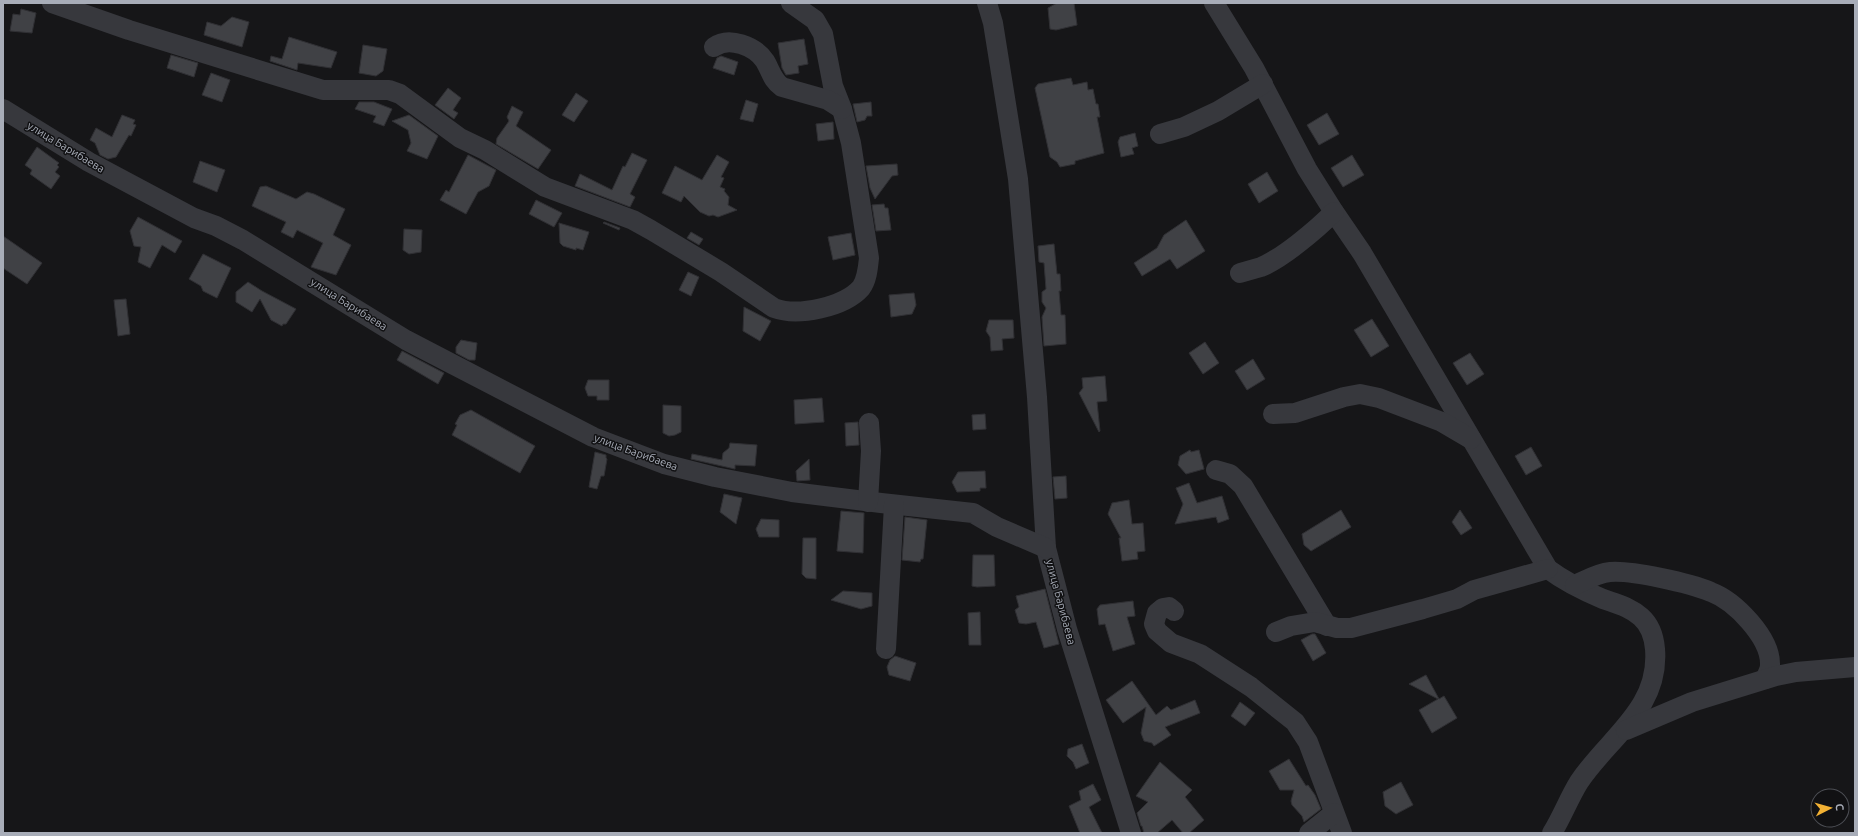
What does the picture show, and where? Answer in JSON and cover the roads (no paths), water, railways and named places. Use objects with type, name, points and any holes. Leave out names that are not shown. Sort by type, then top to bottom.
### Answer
[{"type":"street","points":[[52,3],[85,8],[243,67],[322,90],[389,90],[400,94],[460,138],[485,150],[544,187],[632,220],[721,272],[758,298],[784,312],[794,313],[830,306],[851,295],[861,287],[867,274],[869,258],[851,143],[842,109],[833,86],[824,39],[818,24],[791,3]]},
{"type":"street","points":[[987,3],[993,23],[1018,179],[1037,397],[1046,548]]},
{"type":"street","points":[[1214,3],[1263,84],[1307,169],[1362,253],[1548,569],[1561,579],[1604,599],[1634,610],[1646,621],[1652,634],[1656,657],[1652,683],[1640,709],[1579,782],[1552,833]]},
{"type":"street","points":[[714,47],[725,42],[733,42],[749,48],[765,61],[776,82],[782,87],[828,100],[842,109]]},
{"type":"street","points":[[1160,134],[1184,127],[1218,111],[1263,84]]},
{"type":"street","name":"улица Барибаева","points":[[3,109],[89,162],[194,218],[216,226],[243,240],[406,340],[593,437],[664,464],[715,477],[792,492],[894,505],[973,512],[997,526],[1046,548],[1067,629],[1131,833]]},
{"type":"street","points":[[1240,273],[1262,266],[1285,253],[1324,222],[1334,212]]},
{"type":"street","points":[[1273,414],[1295,414],[1344,397],[1360,394],[1379,398],[1442,422],[1473,440]]},
{"type":"street","points":[[868,502],[871,451],[869,423]]},
{"type":"street","points":[[1216,470],[1230,474],[1243,486],[1327,626]]},
{"type":"street","points":[[886,649],[894,505]]},
{"type":"street","points":[[1276,632],[1306,623],[1315,622],[1337,628],[1350,628],[1393,617],[1456,598],[1474,590],[1548,569]]},
{"type":"street","points":[[1575,585],[1608,572],[1630,572],[1712,592],[1728,602],[1746,618],[1762,638],[1769,654],[1770,666],[1765,679]]},
{"type":"street","points":[[1174,611],[1169,608],[1163,608],[1157,613],[1154,624],[1157,631],[1164,638],[1171,643],[1206,658],[1251,687],[1295,722],[1308,742],[1342,833]]},
{"type":"street","points":[[1622,732],[1692,702],[1765,679],[1796,672],[1855,667]]},
{"type":"street","points":[[1308,833],[1334,813]]}]
